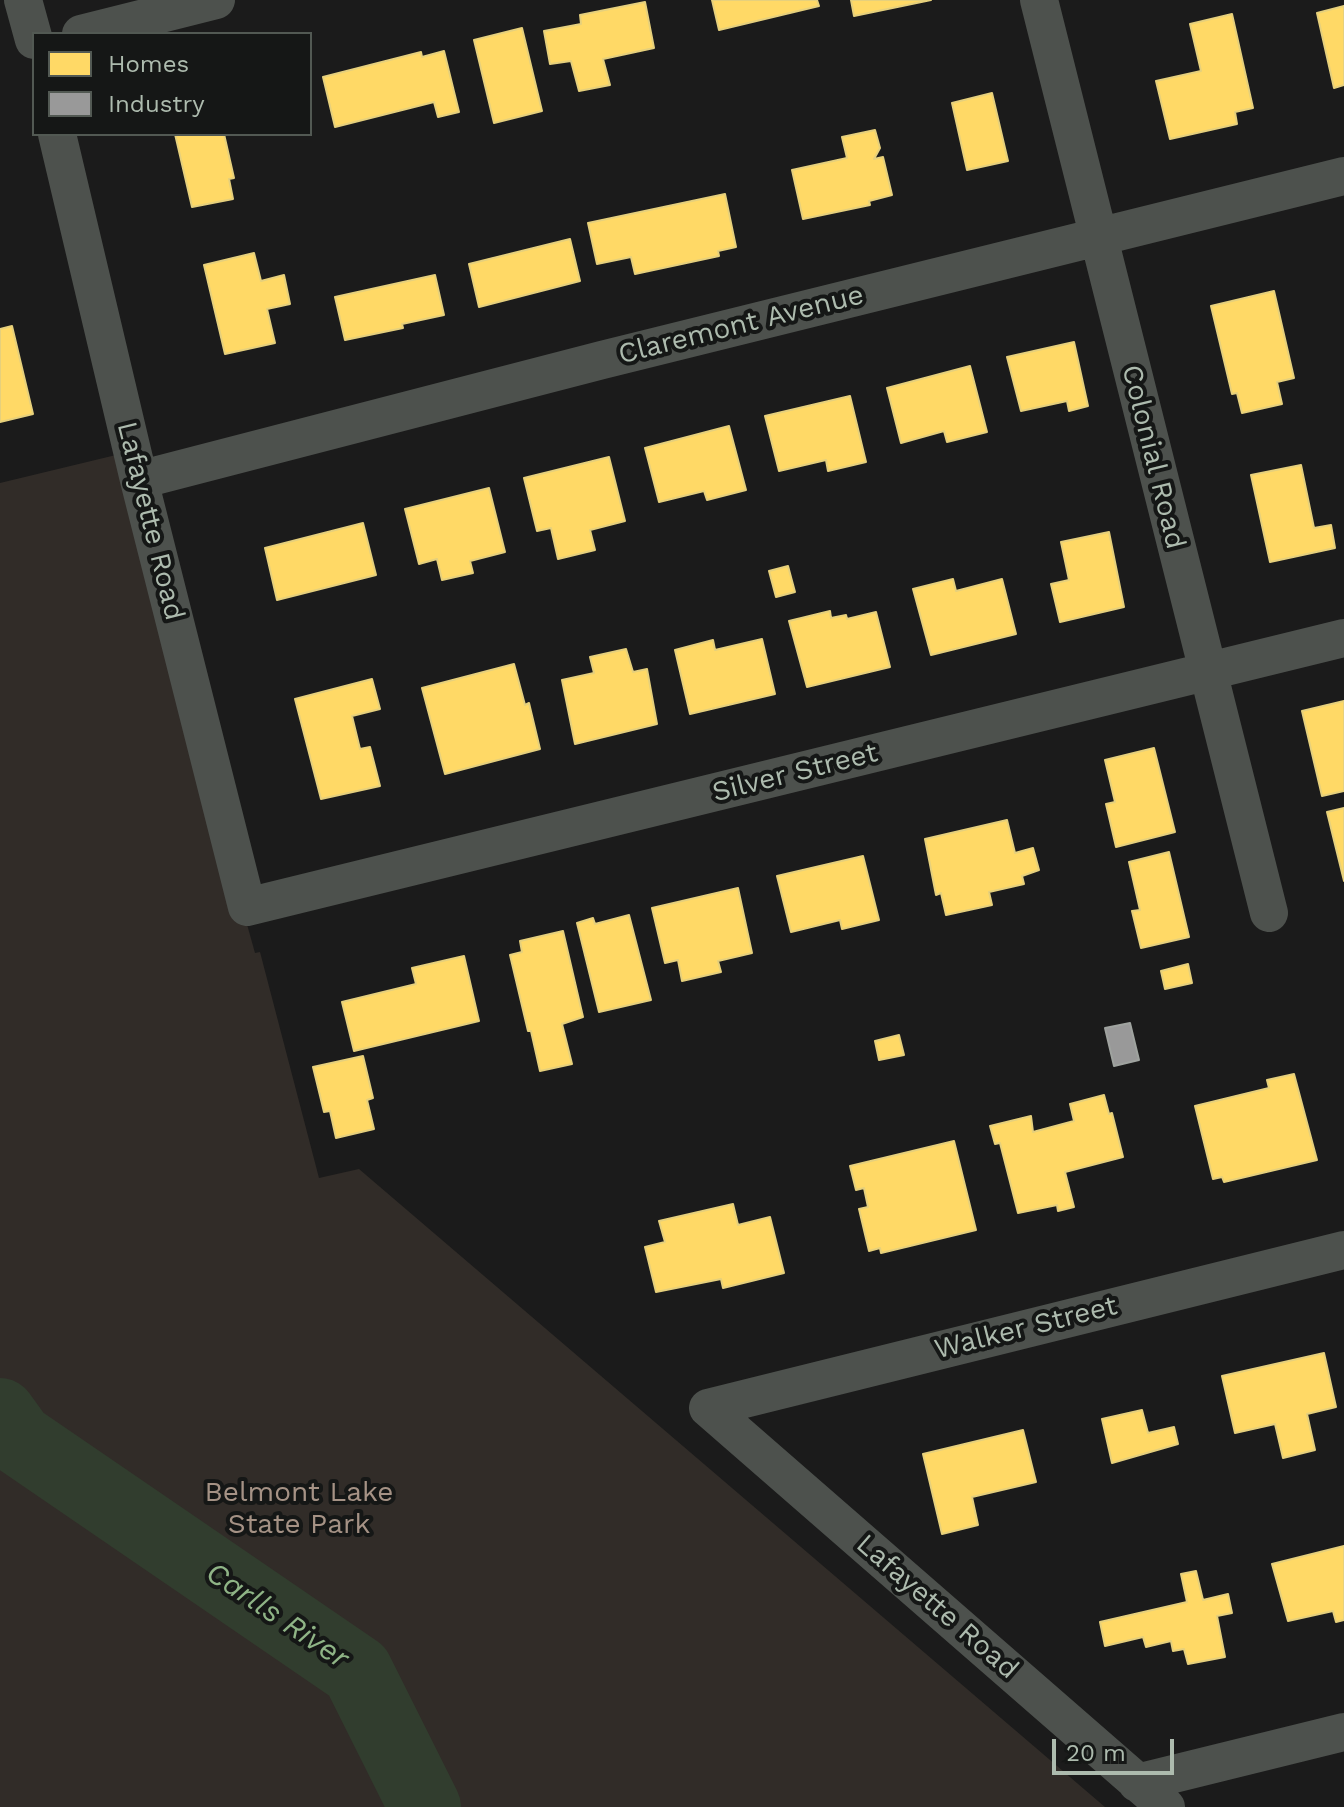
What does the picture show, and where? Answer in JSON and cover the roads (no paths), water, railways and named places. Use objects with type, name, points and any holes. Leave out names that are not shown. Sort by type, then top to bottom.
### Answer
[{"type":"street","points":[[23,0],[32,33]]},
{"type":"street","points":[[89,32],[216,0]]},
{"type":"street","name":"Colonial Road","points":[[1039,0],[1206,673],[1269,913]]},
{"type":"street","name":"Lafayette Road","points":[[57,136],[139,480],[247,907]]},
{"type":"street","name":"Claremont Avenue","points":[[139,480],[617,356],[1344,176]]},
{"type":"street","name":"Silver Street","points":[[247,907],[1344,638]]},
{"type":"street","name":"Walker Street","points":[[708,1408],[1344,1250]]},
{"type":"street","name":"Lafayette Road","points":[[708,1408],[1152,1795]]},
{"type":"street","points":[[1152,1795],[1344,1732]]},
{"type":"waterway","name":"Carlls River","points":[[0,1414],[18,1439],[357,1671],[425,1807]]},
{"type":"park label","name":"Belmont Lake State Park","points":[[299,1509]]}]
